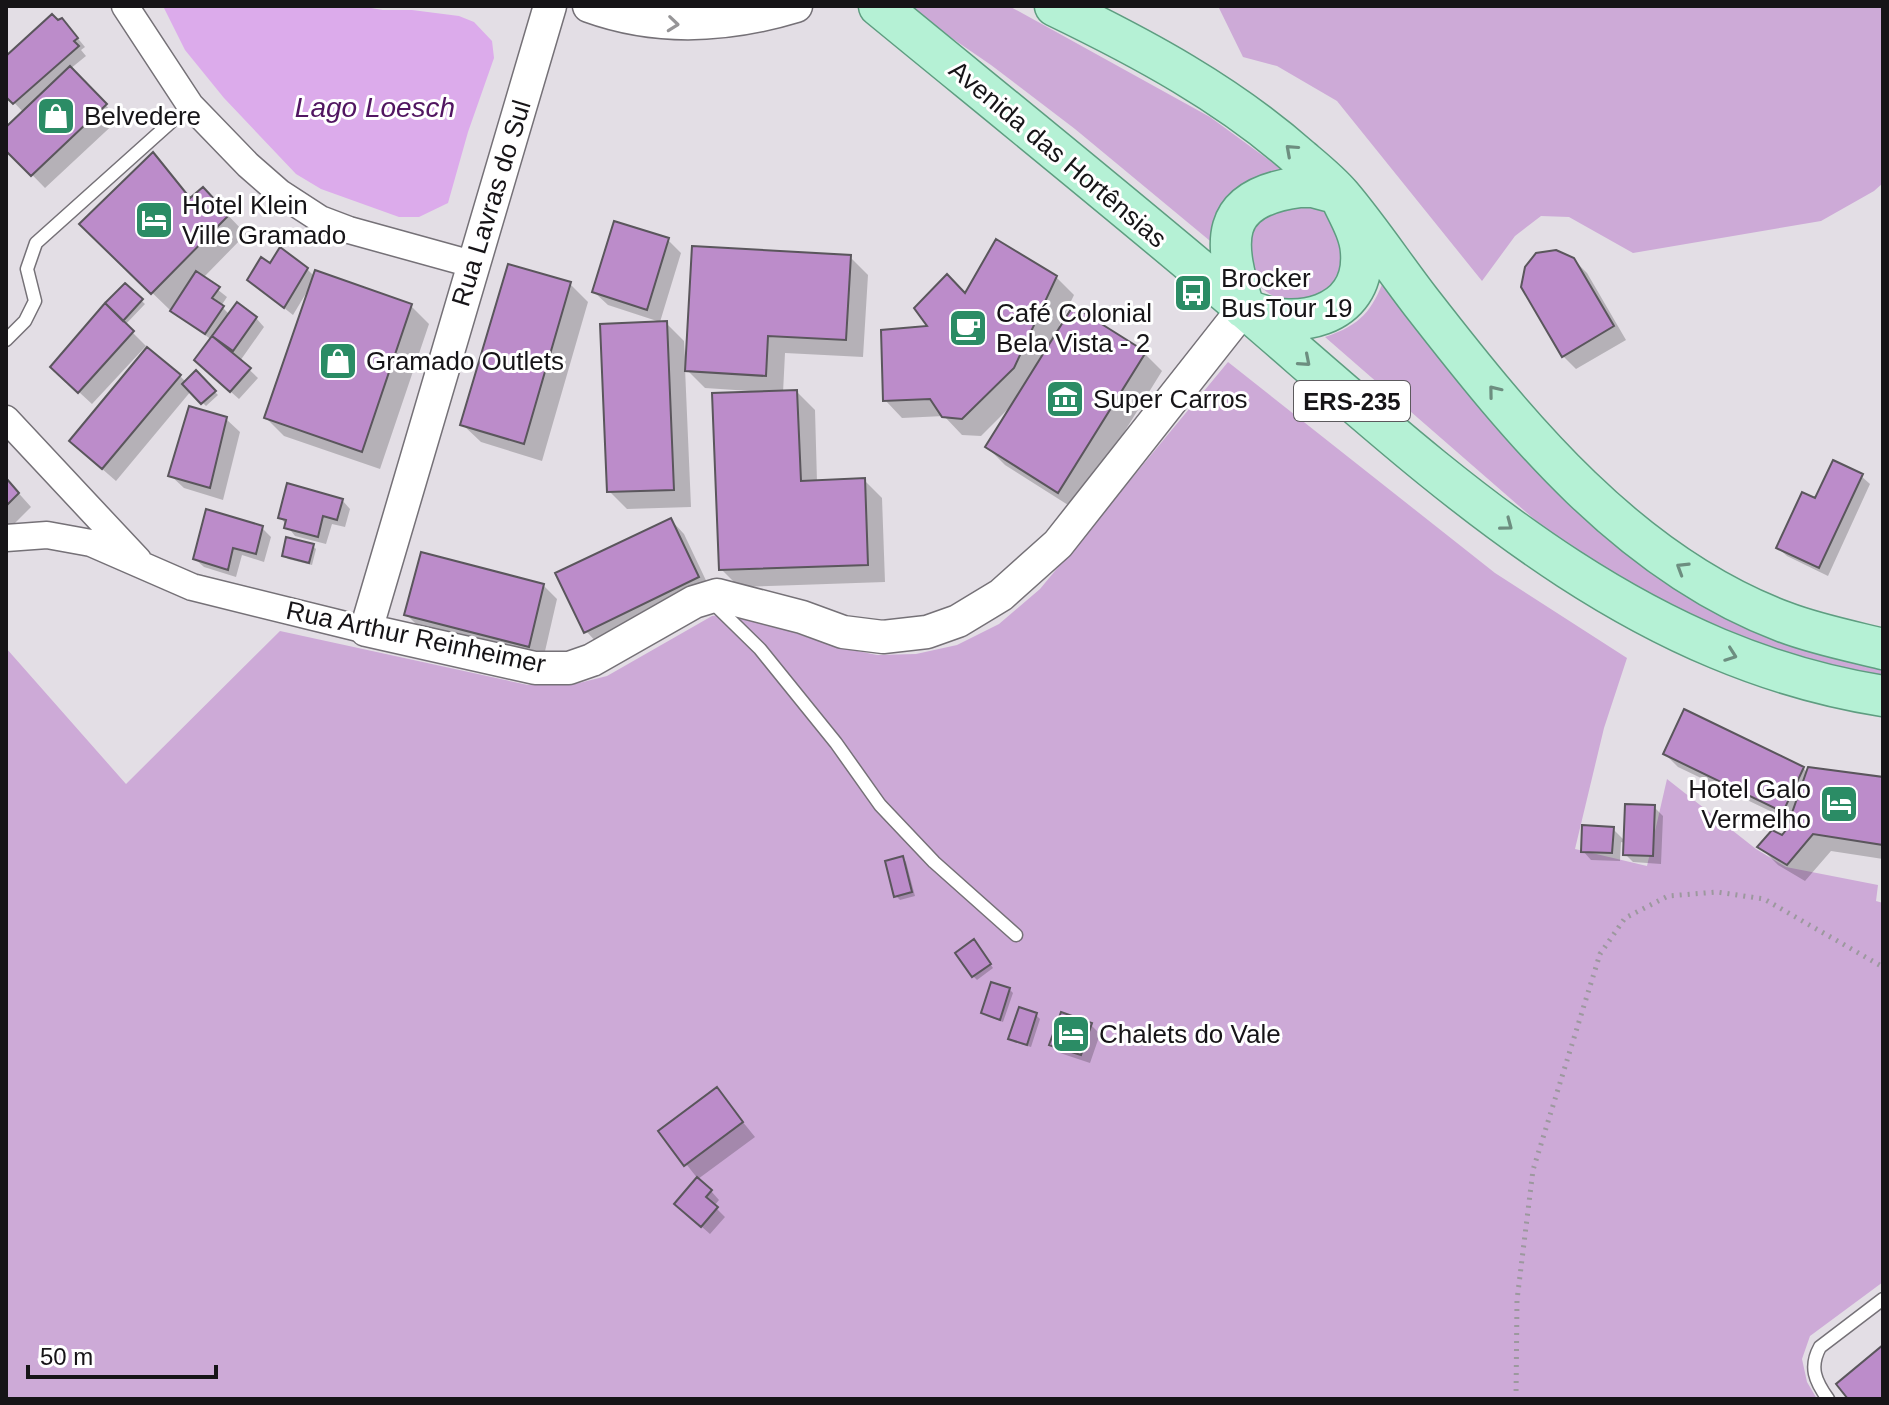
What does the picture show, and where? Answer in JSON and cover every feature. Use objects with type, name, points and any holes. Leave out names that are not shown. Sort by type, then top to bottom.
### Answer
[{"type":"main road","name":"Avenida das Hortênsias","points":[[879,6],[1244,308],[1376,422],[1544,553],[1601,590],[1711,648],[1780,672],[1883,696]]},
{"type":"main road","points":[[1055,6],[1131,43],[1268,129],[1339,194],[1519,422],[1575,483],[1623,527],[1672,562],[1733,599],[1784,623],[1883,649]]},
{"type":"main road","points":[[1300,187],[1339,194],[1361,250],[1360,272],[1350,295],[1325,315],[1308,319],[1261,317],[1244,308],[1230,262],[1230,242],[1233,223],[1246,206],[1278,190],[1300,187]]},
{"type":"street","points":[[125,6],[190,105],[280,193],[320,219],[349,230],[472,264]]},
{"type":"street","name":"Rua Lavras do Sul","points":[[366,630],[550,6]]},
{"type":"street","points":[[597,7],[647,21],[685,25],[761,17],[796,6]]},
{"type":"street","points":[[705,598],[717,595],[802,617],[843,632],[883,637],[927,632],[958,621],[1001,595],[1058,544],[1244,308]]},
{"type":"street","points":[[6,419],[146,568]]},
{"type":"street","name":"Rua Arthur Reinheimer","points":[[6,538],[47,535],[91,543],[192,587],[535,668],[569,668],[592,660],[705,598]]},
{"type":"lane","points":[[6,340],[25,321],[35,301],[27,269],[36,243],[190,105]]},
{"type":"lane","points":[[705,598],[760,649],[836,743],[880,805],[934,862],[1016,935]]},
{"type":"lane","points":[[1828,1399],[1813,1373],[1814,1358],[1820,1347],[1883,1299]]},
{"type":"path","points":[[1516,1399],[1517,1300],[1533,1170],[1600,954],[1625,918],[1668,896],[1717,892],[1764,899],[1883,967]]},
{"type":"shaded area","points":[[905,6],[1009,6],[1210,117],[1291,176],[1221,250],[1075,129],[991,65]]},
{"type":"shaded area","points":[[1218,6],[1883,6],[1883,183],[1821,221],[1633,253],[1569,217],[1541,216],[1515,236],[1482,281],[1337,101],[1277,66],[1243,57]]},
{"type":"shaded area","points":[[1306,204],[1327,214],[1338,228],[1344,247],[1342,268],[1323,293],[1296,300],[1280,299],[1266,292],[1256,281],[1249,261],[1249,240],[1257,222],[1264,216]]},
{"type":"shaded area","points":[[1385,277],[1520,447],[1866,665],[1883,668],[1883,681],[1754,649],[1592,564],[1542,526],[1325,337],[1348,327],[1364,315]]},
{"type":"shaded area","points":[[1228,362],[1495,573],[1627,658],[1604,728],[1575,849],[1647,866],[1667,779],[1756,849],[1786,867],[1878,885],[1876,901],[1883,903],[1883,1282],[1810,1336],[1802,1359],[1807,1382],[1817,1399],[6,1399],[6,648],[126,784],[280,631],[528,685],[571,685],[607,676],[712,616],[736,613],[833,646],[877,655],[916,654],[957,645],[999,624],[1040,589]]},
{"type":"water","name":"Lago Loesch","points":[[163,6],[359,6],[459,16],[474,22],[492,41],[494,58],[468,132],[448,203],[419,217],[399,217],[321,189],[296,174],[224,98],[185,50]]},
{"type":"building","points":[[52,14],[58,20],[62,18],[78,38],[74,41],[79,46],[13,104],[6,97],[6,56]]},
{"type":"building","name":"Belvedere","points":[[70,66],[107,104],[31,176],[6,151],[6,127]]},
{"type":"building","name":"Hotel Klein Ville Gramado","points":[[153,152],[190,198],[203,187],[229,215],[151,294],[79,224]]},
{"type":"building","points":[[614,221],[669,238],[647,310],[592,292]]},
{"type":"building","name":"Café Colonial Bela Vista - 2","points":[[996,239],[1057,276],[1014,368],[962,419],[942,417],[930,399],[883,401],[881,330],[927,326],[914,308],[947,274],[965,293]]},
{"type":"building","points":[[692,246],[851,255],[846,340],[768,336],[766,376],[685,371]]},
{"type":"building","points":[[280,247],[308,268],[284,308],[247,280],[261,257],[270,263]]},
{"type":"building","points":[[1556,250],[1574,258],[1614,326],[1562,357],[1521,287],[1525,267],[1536,253]]},
{"type":"building","points":[[508,264],[571,282],[524,444],[460,425]]},
{"type":"building","name":"Gramado Outlets","points":[[315,270],[412,304],[362,452],[264,418]]},
{"type":"building","points":[[196,271],[220,287],[212,298],[224,306],[205,334],[170,311]]},
{"type":"building","points":[[125,283],[143,299],[123,321],[105,303]]},
{"type":"building","points":[[237,302],[257,317],[233,351],[212,336]]},
{"type":"building","points":[[105,303],[134,331],[78,393],[50,367]]},
{"type":"building","name":"Super Carros","points":[[1073,306],[1146,352],[1058,493],[985,447]]},
{"type":"building","points":[[667,321],[674,490],[607,492],[600,324]]},
{"type":"building","points":[[212,336],[251,368],[230,392],[194,360]]},
{"type":"building","points":[[147,347],[181,375],[102,469],[69,441]]},
{"type":"building","points":[[196,370],[216,391],[201,404],[182,384]]},
{"type":"building","points":[[797,390],[801,481],[865,478],[868,565],[719,570],[712,393]]},
{"type":"building","points":[[189,406],[227,417],[210,488],[168,476]]},
{"type":"building","points":[[1833,460],[1863,474],[1819,568],[1776,548],[1802,492],[1815,498]]},
{"type":"building","points":[[6,478],[19,493],[6,506]]},
{"type":"building","points":[[287,483],[343,499],[337,520],[323,516],[318,537],[284,528],[286,520],[278,518]]},
{"type":"building","points":[[206,509],[263,526],[256,554],[233,548],[228,570],[193,559]]},
{"type":"building","points":[[671,518],[699,577],[584,633],[555,573]]},
{"type":"building","points":[[286,537],[314,544],[309,563],[282,556]]},
{"type":"building","points":[[421,552],[544,584],[529,647],[404,615]]},
{"type":"building","points":[[1684,709],[1804,767],[1783,812],[1663,754]]},
{"type":"building","name":"Hotel Galo Vermelho","points":[[1808,767],[1883,777],[1883,845],[1813,834],[1787,865],[1757,847],[1772,830],[1782,835],[1786,830]]},
{"type":"building","points":[[1625,804],[1655,805],[1653,856],[1623,855]]},
{"type":"building","points":[[1582,825],[1614,827],[1612,853],[1581,852]]},
{"type":"building","points":[[903,856],[912,892],[894,897],[885,861]]},
{"type":"building","points":[[974,939],[991,964],[972,977],[955,953]]},
{"type":"building","points":[[991,982],[1010,988],[1000,1020],[981,1013]]},
{"type":"building","points":[[1019,1007],[1037,1013],[1027,1045],[1008,1039]]},
{"type":"building","name":"Chalets do Vale","points":[[1061,1012],[1092,1023],[1081,1055],[1049,1045]]},
{"type":"building","points":[[717,1087],[743,1122],[684,1166],[658,1131]]},
{"type":"building","points":[[697,1177],[712,1190],[706,1197],[718,1207],[701,1227],[674,1204]]},
{"type":"building","points":[[1883,1345],[1883,1399],[1848,1399],[1836,1384]]},
{"type":"place","name":"Belvedere","points":[[56,116]]},
{"type":"place","name":"Hotel Klein Ville Gramado","points":[[154,220]]},
{"type":"place","name":"Brocker BusTour 19","points":[[1193,293]]},
{"type":"place","name":"Café Colonial Bela Vista - 2","points":[[968,328]]},
{"type":"place","name":"Gramado Outlets","points":[[338,361]]},
{"type":"place","name":"Super Carros","points":[[1065,399]]},
{"type":"place","name":"Hotel Galo Vermelho","points":[[1839,804]]},
{"type":"place","name":"Chalets do Vale","points":[[1071,1034]]}]
